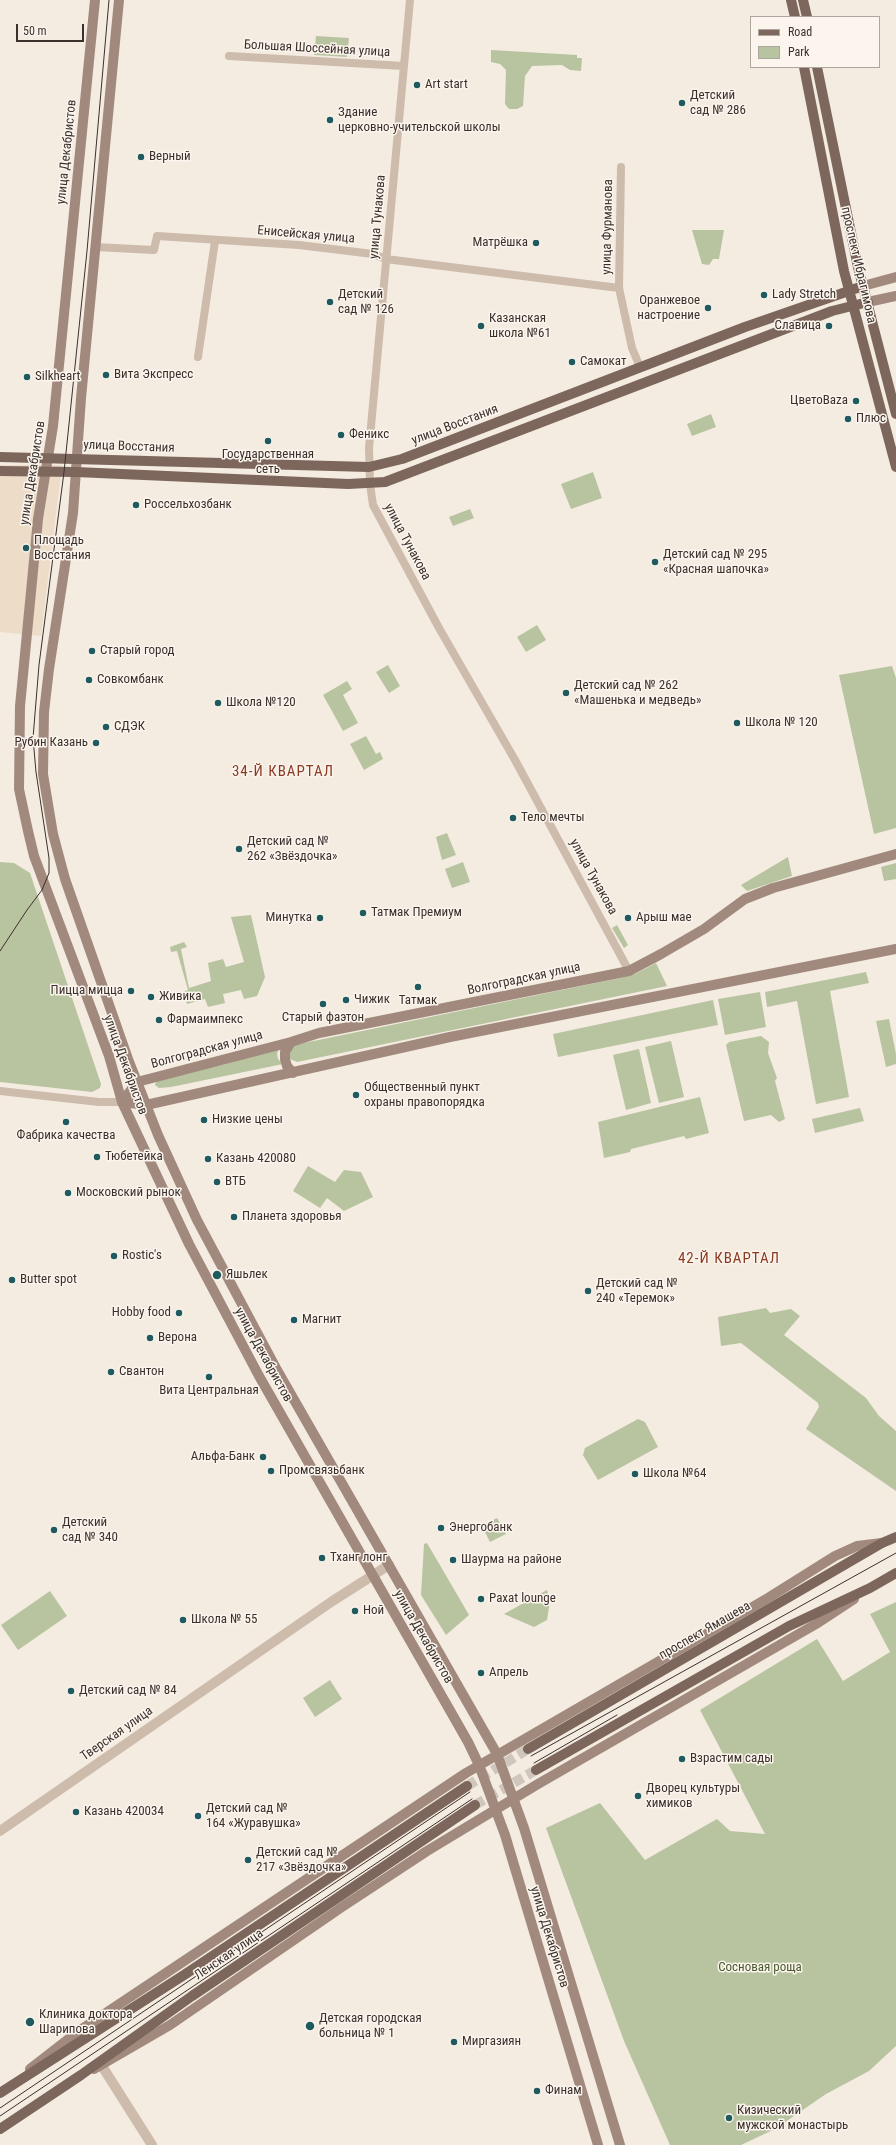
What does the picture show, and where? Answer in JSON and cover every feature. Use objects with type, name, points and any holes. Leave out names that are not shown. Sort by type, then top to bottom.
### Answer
[{"type":"main road","name":"улица Декабристов","points":[[95,0],[53,426],[45,472],[34,555],[20,706],[19,789],[34,856],[109,1056],[122,1102],[189,1244],[259,1376],[374,1575],[468,1742],[479,1765],[496,1810],[598,2145]]},
{"type":"main road","name":"улица Декабристов","points":[[119,0],[95,247],[69,547],[49,669],[43,736],[43,774],[57,853],[137,1082],[197,1220],[277,1370],[497,1754],[514,1799],[620,2145]]},
{"type":"main road","points":[[791,0],[795,16]]},
{"type":"main road","points":[[803,0],[807,16]]},
{"type":"main road","name":"проспект Ибрагимова","points":[[804,68],[849,290],[896,467]]},
{"type":"main road","name":"проспект Ибрагимова","points":[[817,68],[863,286],[896,414]]},
{"type":"main road","name":"улица Восстания","points":[[0,457],[369,467],[402,459],[752,324],[849,290],[896,278]]},
{"type":"main road","name":"улица Восстания","points":[[0,471],[76,472],[370,484],[385,482],[832,311],[896,296]]},
{"type":"main road","name":"Волгоградская улица","points":[[122,1102],[137,1082],[291,1042],[326,1031],[629,971],[704,929],[745,899],[788,884],[896,854]]},
{"type":"main road","points":[[122,1102],[146,1105],[538,1018],[896,949]]},
{"type":"main road","points":[[291,1042],[285,1052],[285,1058],[287,1066],[293,1073]]},
{"type":"main road","points":[[0,2093],[79,2031],[364,1839],[479,1765],[768,1598],[835,1556],[857,1546],[891,1539]]},
{"type":"main road","name":"проспект Ямашева","points":[[528,1749],[891,1539]]},
{"type":"main road","points":[[536,1770],[789,1626],[870,1588],[896,1574]]},
{"type":"main road","points":[[81,2075],[102,2066],[170,2025],[342,1907],[427,1851],[816,1624],[870,1588]]},
{"type":"main road","name":"Ленская улица","points":[[0,2093],[184,1975],[467,1786]]},
{"type":"main road","name":"Ленская улица","points":[[0,2129],[81,2075],[192,1996],[475,1805]]},
{"type":"street","name":"улица Тунакова","points":[[410,0],[369,448],[370,484],[374,507],[439,628],[518,765],[629,971]]},
{"type":"street","name":"Большая Шоссейная улица","points":[[229,56],[404,66]]},
{"type":"street","name":"улица Фурманова","points":[[621,166],[619,288],[632,348],[640,367]]},
{"type":"street","name":"Енисейская улица","points":[[95,247],[154,250],[157,236],[340,249],[373,254],[386,259],[619,288]]},
{"type":"street","points":[[198,356],[215,241]]},
{"type":"street","points":[[0,1091],[99,1102],[122,1102]]},
{"type":"street","name":"Тверская улица","points":[[0,1831],[331,1602],[389,1565]]},
{"type":"street","points":[[102,2066],[152,2145]]},
{"type":"green space","points":[[316,36],[349,38],[347,57],[314,55]]},
{"type":"green space","points":[[491,50],[577,55],[577,58],[582,58],[581,71],[570,70],[562,65],[532,66],[525,76],[523,106],[517,109],[509,109],[505,104],[506,70],[500,64],[491,62]]},
{"type":"green space","points":[[692,230],[724,230],[719,259],[713,259],[709,265],[702,264]]},
{"type":"green space","points":[[711,414],[716,427],[692,436],[687,424]]},
{"type":"green space","points":[[593,472],[602,498],[571,509],[561,484]]},
{"type":"green space","points":[[470,509],[474,518],[453,526],[449,517]]},
{"type":"green space","points":[[537,625],[546,640],[526,652],[517,637]]},
{"type":"green space","points":[[388,665],[400,686],[389,693],[376,672]]},
{"type":"green space","points":[[892,666],[896,678],[896,828],[874,834],[839,675]]},
{"type":"green space","points":[[347,681],[352,689],[343,695],[358,723],[343,731],[323,695]]},
{"type":"green space","points":[[366,736],[376,754],[380,752],[383,759],[364,770],[350,744]]},
{"type":"green space","points":[[447,833],[456,855],[442,860],[436,837]]},
{"type":"green space","points":[[788,857],[792,876],[747,891],[741,885]]},
{"type":"green space","points":[[0,862],[14,863],[30,873],[101,1084],[100,1088],[92,1092],[0,1082]]},
{"type":"green space","points":[[463,862],[470,882],[452,888],[445,869]]},
{"type":"green space","points":[[896,863],[896,879],[884,881],[881,867]]},
{"type":"green space","points":[[251,915],[265,977],[257,996],[244,999],[241,990],[223,994],[225,1003],[208,1007],[205,999],[187,1004],[183,992],[188,990],[177,951],[171,952],[170,947],[184,942],[187,947],[181,949],[189,988],[211,981],[208,963],[223,959],[226,967],[244,962],[231,917]]},
{"type":"green space","points":[[617,925],[628,945],[624,948],[612,928]]},
{"type":"green space","points":[[656,963],[667,986],[297,1062],[290,1059],[289,1055],[294,1045],[620,978],[635,974]]},
{"type":"green space","points":[[866,972],[869,983],[830,991],[849,1097],[816,1104],[797,1001],[767,1007],[765,992]]},
{"type":"green space","points":[[760,992],[766,1027],[725,1035],[718,999]]},
{"type":"green space","points":[[713,1000],[718,1025],[558,1057],[553,1034]]},
{"type":"green space","points":[[889,1019],[896,1054],[896,1064],[886,1067],[876,1021]]},
{"type":"green space","points":[[761,1036],[769,1042],[768,1053],[777,1078],[775,1081],[785,1119],[779,1122],[771,1115],[744,1121],[726,1045],[729,1042]]},
{"type":"green space","points":[[671,1041],[684,1097],[659,1103],[645,1047]]},
{"type":"green space","points":[[280,1048],[277,1053],[278,1059],[283,1064],[171,1087],[159,1088],[155,1085],[157,1079],[226,1064],[262,1052]]},
{"type":"green space","points":[[639,1049],[651,1103],[626,1110],[613,1055]]},
{"type":"green space","points":[[700,1097],[709,1133],[686,1139],[684,1136],[631,1149],[630,1152],[604,1158],[598,1122]]},
{"type":"green space","points":[[860,1108],[864,1121],[815,1133],[812,1119]]},
{"type":"green space","points":[[308,1166],[335,1182],[344,1170],[361,1172],[373,1197],[344,1211],[327,1198],[320,1208],[293,1191]]},
{"type":"green space","points":[[766,1308],[770,1313],[791,1309],[800,1316],[784,1335],[866,1398],[879,1416],[896,1431],[896,1491],[806,1429],[819,1407],[818,1403],[741,1343],[721,1346],[718,1317]]},
{"type":"green space","points":[[638,1419],[645,1422],[658,1447],[598,1480],[583,1455],[585,1448]]},
{"type":"green space","points":[[497,1518],[506,1534],[490,1542],[482,1526]]},
{"type":"green space","points":[[427,1543],[469,1615],[446,1635],[421,1595],[424,1544]]},
{"type":"green space","points":[[547,1590],[550,1601],[547,1620],[534,1627],[504,1614]]},
{"type":"green space","points":[[50,1591],[67,1616],[18,1650],[1,1625]]},
{"type":"green space","name":"Сосновая роща","points":[[896,1602],[896,2046],[869,2071],[826,2094],[775,2129],[741,2145],[670,2145],[624,2041],[546,1828],[600,1803],[645,1860],[717,1819],[730,1831],[765,1834],[700,1710],[817,1639],[843,1681],[890,1652],[870,1614]]},
{"type":"green space","points":[[330,1680],[342,1699],[315,1717],[303,1698]]},
{"type":"shaded area","name":"Площадь Восстания","points":[[0,465],[62,465],[41,636],[0,632]]},
{"type":"tunnel","points":[[467,1786],[528,1749]]},
{"type":"tunnel","points":[[475,1805],[536,1770]]},
{"type":"tram line","points":[[0,951],[42,890],[49,873],[49,858],[36,772],[33,738],[39,665],[64,472],[87,251],[109,0]]},
{"type":"tram line","points":[[531,1756],[896,1553]]},
{"type":"tram line","points":[[534,1763],[617,1715]]},
{"type":"tram line","points":[[0,2108],[470,1792]]},
{"type":"tram line","points":[[0,2116],[472,1799]]},
{"type":"place","name":"Art start","points":[[417,85]]},
{"type":"place","name":"Детский сад № 286","points":[[682,103]]},
{"type":"place","name":"Здание церковно-учительской школы","points":[[330,120]]},
{"type":"place","name":"Верный","points":[[141,157]]},
{"type":"place","name":"Матрёшка","points":[[536,243]]},
{"type":"place","name":"Lady Stretch","points":[[764,295]]},
{"type":"place","name":"Детский сад № 126","points":[[330,302]]},
{"type":"place","name":"Оранжевое настроение","points":[[708,308]]},
{"type":"place","name":"Казанская школа №61","points":[[481,326]]},
{"type":"place","name":"Славица","points":[[829,326]]},
{"type":"place","name":"Самокат","points":[[572,362]]},
{"type":"place","name":"Вита Экспресс","points":[[106,375]]},
{"type":"place","name":"Silkheart","points":[[27,377]]},
{"type":"place","name":"ЦветоBaza","points":[[856,401]]},
{"type":"place","name":"Плюс","points":[[848,419]]},
{"type":"place","name":"Феникс","points":[[341,435]]},
{"type":"place","name":"Государственная сеть","points":[[268,441]]},
{"type":"place","name":"Россельхозбанк","points":[[136,505]]},
{"type":"place","name":"Площадь Восстания","points":[[26,548]]},
{"type":"place","name":"Детский сад № 295 «Красная шапочка»","points":[[655,562]]},
{"type":"place","name":"Старый город","points":[[92,651]]},
{"type":"place","name":"Совкомбанк","points":[[89,680]]},
{"type":"place","name":"Детский сад № 262 «Машенька и медведь»","points":[[566,693]]},
{"type":"place","name":"Школа №120","points":[[218,703]]},
{"type":"place","name":"Школа № 120","points":[[737,723]]},
{"type":"place","name":"СДЭК","points":[[106,727]]},
{"type":"place","name":"Рубин Казань","points":[[96,743]]},
{"type":"place","name":"Тело мечты","points":[[513,818]]},
{"type":"place","name":"Детский сад № 262 «Звёздочка»","points":[[239,849]]},
{"type":"place","name":"Татмак Премиум","points":[[363,913]]},
{"type":"place","name":"Минутка","points":[[320,918]]},
{"type":"place","name":"Арыш мае","points":[[628,918]]},
{"type":"place","name":"Татмак","points":[[418,987]]},
{"type":"place","name":"Пицца мицца","points":[[131,991]]},
{"type":"place","name":"Живика","points":[[151,997]]},
{"type":"place","name":"Чижик","points":[[346,1000]]},
{"type":"place","name":"Старый фаэтон","points":[[323,1004]]},
{"type":"place","name":"Фармаимпекс","points":[[159,1020]]},
{"type":"place","name":"Общественный пункт охраны правопорядка","points":[[356,1095]]},
{"type":"place","name":"Низкие цены","points":[[204,1120]]},
{"type":"place","name":"Фабрика качества","points":[[66,1122]]},
{"type":"place","name":"Тюбетейка","points":[[97,1157]]},
{"type":"place","name":"Казань 420080","points":[[208,1159]]},
{"type":"place","name":"ВТБ","points":[[217,1182]]},
{"type":"place","name":"Московский рынок","points":[[68,1193]]},
{"type":"place","name":"Планета здоровья","points":[[234,1217]]},
{"type":"place","name":"Rostic's","points":[[114,1256]]},
{"type":"place","name":"Яшьлек","points":[[217,1275]]},
{"type":"place","name":"Butter spot","points":[[12,1280]]},
{"type":"place","name":"Детский сад № 240 «Теремок»","points":[[588,1291]]},
{"type":"place","name":"Hobby food","points":[[179,1313]]},
{"type":"place","name":"Магнит","points":[[294,1320]]},
{"type":"place","name":"Верона","points":[[150,1338]]},
{"type":"place","name":"Свантон","points":[[111,1372]]},
{"type":"place","name":"Вита Центральная","points":[[209,1377]]},
{"type":"place","name":"Альфа-Банк","points":[[263,1457]]},
{"type":"place","name":"Промсвязьбанк","points":[[271,1471]]},
{"type":"place","name":"Школа №64","points":[[635,1474]]},
{"type":"place","name":"Энергобанк","points":[[441,1528]]},
{"type":"place","name":"Детский сад № 340","points":[[54,1530]]},
{"type":"place","name":"Тханг лонг","points":[[322,1558]]},
{"type":"place","name":"Шаурма на районе","points":[[453,1560]]},
{"type":"place","name":"Paxat lounge","points":[[481,1599]]},
{"type":"place","name":"Ной","points":[[355,1611]]},
{"type":"place","name":"Школа № 55","points":[[183,1620]]},
{"type":"place","name":"Апрель","points":[[481,1673]]},
{"type":"place","name":"Детский сад № 84","points":[[71,1691]]},
{"type":"place","name":"Взрастим сады","points":[[682,1759]]},
{"type":"place","name":"Дворец культуры химиков","points":[[638,1796]]},
{"type":"place","name":"Казань 420034","points":[[76,1812]]},
{"type":"place","name":"Детский сад № 164 «Журавушка»","points":[[198,1816]]},
{"type":"place","name":"Детский сад № 217 «Звёздочка»","points":[[248,1860]]},
{"type":"place","name":"Клиника доктора Шарипова","points":[[30,2022]]},
{"type":"place","name":"Детская городская больница № 1","points":[[310,2026]]},
{"type":"place","name":"Миргазиян","points":[[454,2042]]},
{"type":"place","name":"Финам","points":[[537,2091]]},
{"type":"place","name":"Кизический мужской монастырь","points":[[729,2118]]},
{"type":"district","name":"34-Й КВАРТАЛ","points":[[283,772]]},
{"type":"district","name":"42-Й КВАРТАЛ","points":[[729,1259]]}]
